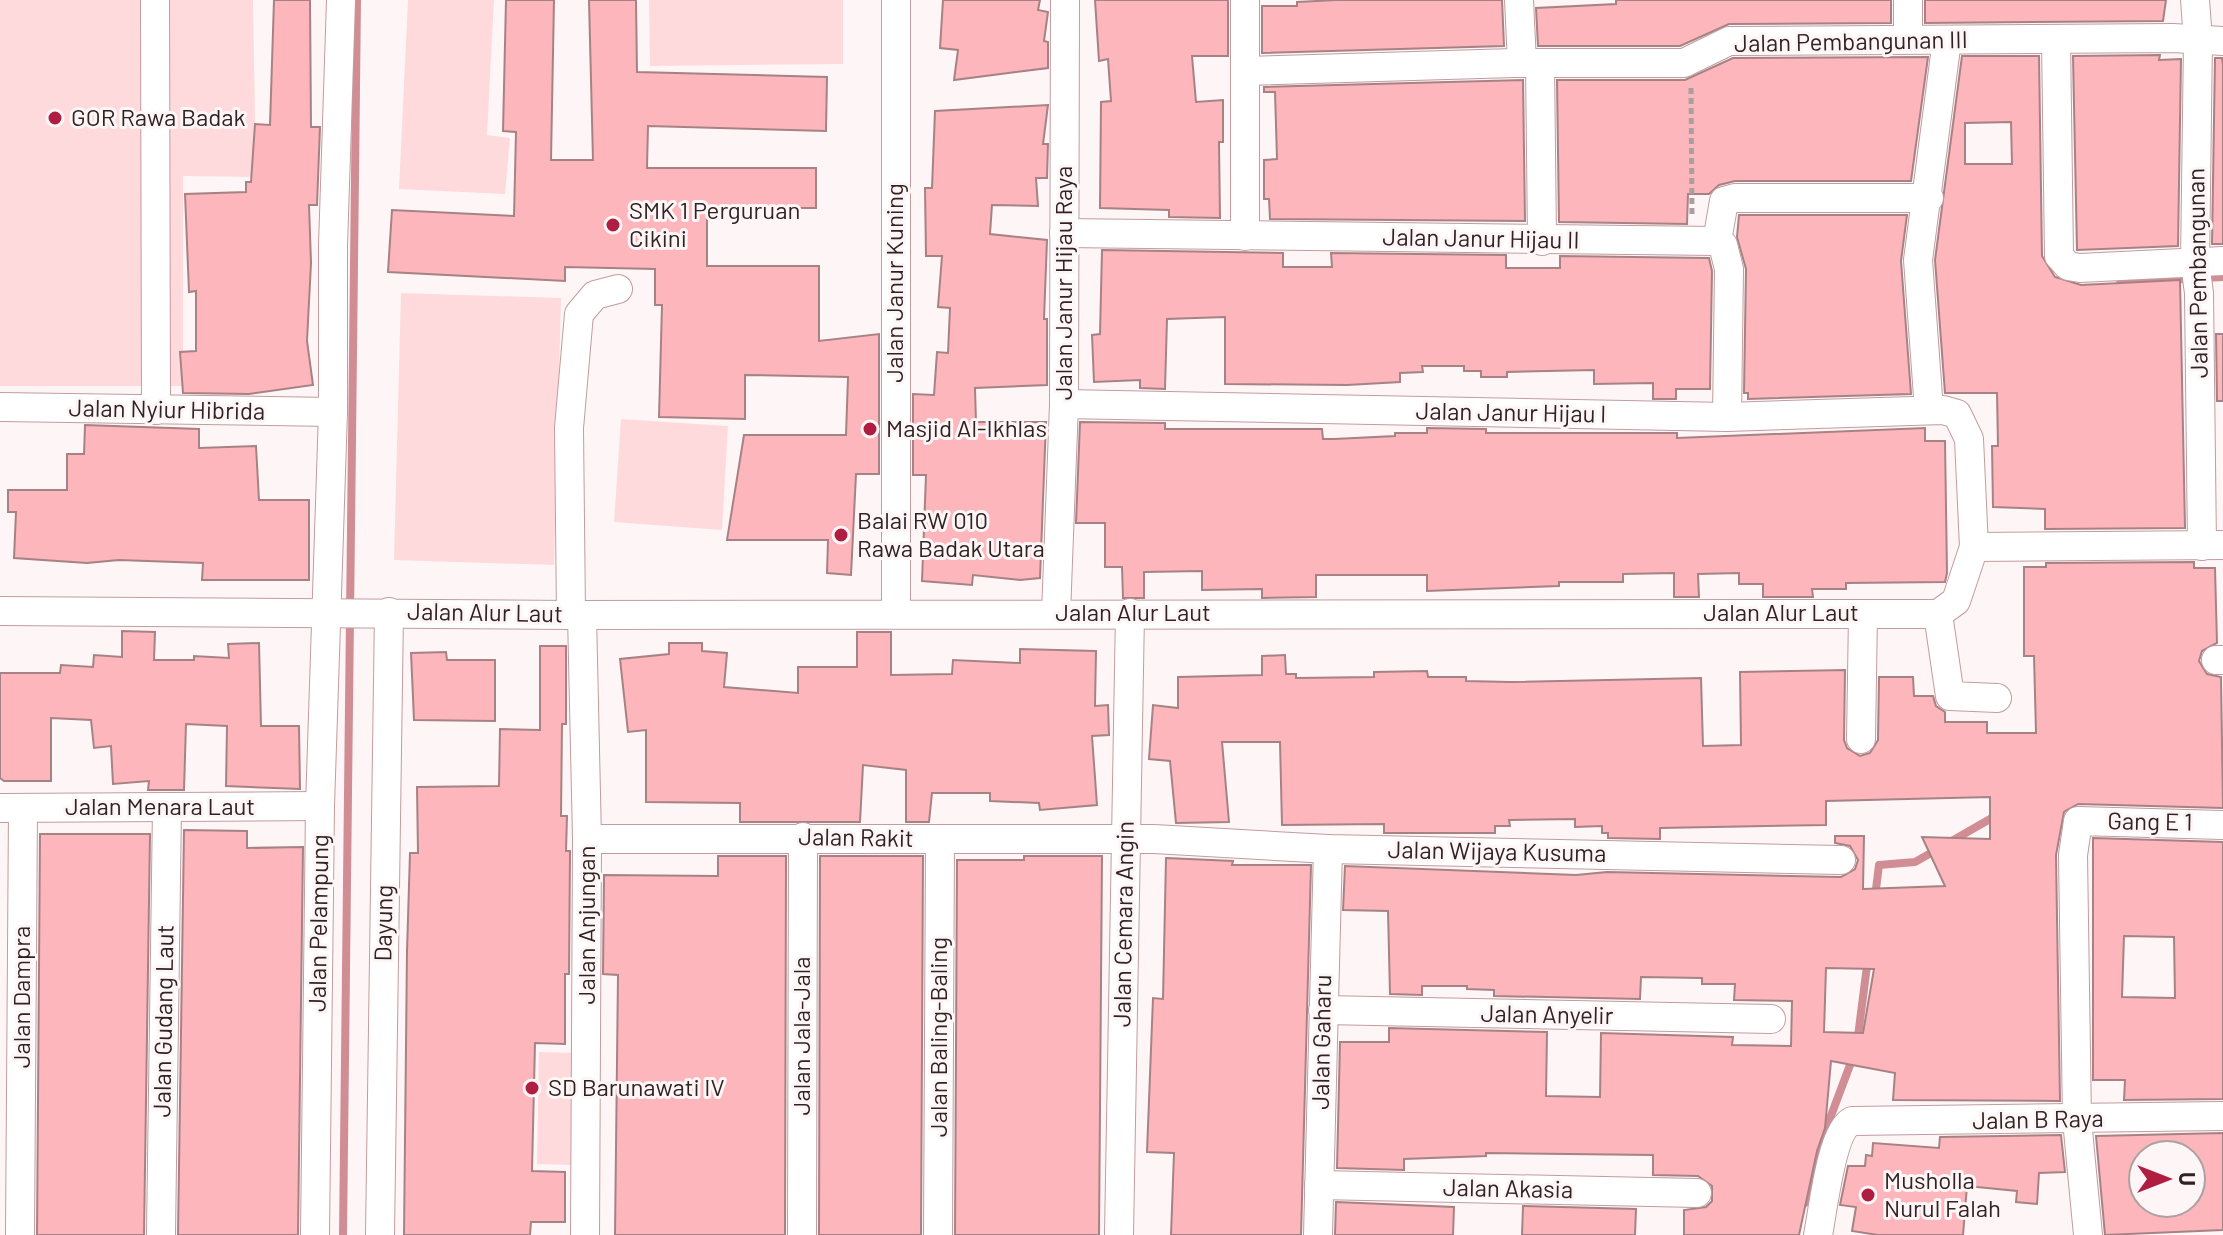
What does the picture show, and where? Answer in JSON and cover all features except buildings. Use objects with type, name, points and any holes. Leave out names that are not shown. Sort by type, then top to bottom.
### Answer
[{"type":"street","points":[[155,0],[156,410]]},
{"type":"street","name":"Jalan Pelampung","points":[[315,1235],[320,806],[333,412],[333,246],[341,0]]},
{"type":"street","name":"Jalan Janur Kuning","points":[[896,0],[896,614]]},
{"type":"street","name":"Jalan Janur Hijau Raya","points":[[1056,614],[1064,404],[1065,0]]},
{"type":"street","points":[[1245,0],[1245,236]]},
{"type":"street","points":[[1519,0],[1531,63],[1542,241]]},
{"type":"street","points":[[1908,0],[1908,38]]},
{"type":"street","name":"Jalan Pembangunan","points":[[2195,0],[2211,41],[2204,272],[2212,546]]},
{"type":"street","name":"Jalan Pembangunan III","points":[[1691,63],[1729,41],[1908,38],[2211,41]]},
{"type":"street","points":[[2056,39],[2059,256],[2068,266],[2080,268],[2204,272]]},
{"type":"street","points":[[1929,410],[1918,260],[1923,215],[1929,198],[1947,40]]},
{"type":"street","points":[[1245,71],[1531,63],[1691,63]]},
{"type":"street","points":[[1727,417],[1729,269],[1723,245],[1705,240],[1724,201],[1735,198],[1929,198]]},
{"type":"street","name":"Jalan Janur Hijau II","points":[[1064,233],[1542,241],[1705,240]]},
{"type":"street","name":"Jalan Anjungan","points":[[585,1235],[587,839],[569,428],[579,314],[595,295],[618,289]]},
{"type":"street","name":"Jalan Janur Hijau I","points":[[1064,404],[1727,417],[1929,410],[1957,414],[1969,439],[1974,547]]},
{"type":"street","name":"Jalan Nyiur Hibrida","points":[[0,407],[333,412]]},
{"type":"street","points":[[1997,698],[1950,696],[1938,614],[1956,601],[1974,547],[2212,546]]},
{"type":"street","name":"Jalan Alur Laut","points":[[0,611],[576,615],[1938,614]]},
{"type":"street","name":"Dayung","points":[[380,1235],[385,612]]},
{"type":"street","name":"Jalan Cemara Angin","points":[[1119,1235],[1130,613]]},
{"type":"street","points":[[1861,739],[1863,614]]},
{"type":"street","name":"Jalan Menara Laut","points":[[12,808],[320,806]]},
{"type":"street","name":"Jalan Gudang Laut","points":[[161,1235],[167,807]]},
{"type":"street","name":"Jalan Dampra","points":[[12,808],[20,1235]]},
{"type":"street","name":"Gang E 1","points":[[2077,1120],[2073,855],[2078,821],[2223,825]]},
{"type":"street","name":"Jalan Jala-Jala","points":[[802,1235],[803,837]]},
{"type":"street","name":"Jalan Rakit","points":[[587,839],[1154,839]]},
{"type":"street","name":"Jalan Wijaya Kusuma","points":[[1154,839],[1328,849],[1841,860]]},
{"type":"street","name":"Jalan Baling-Baling","points":[[938,1235],[940,840]]},
{"type":"street","name":"Jalan Gaharu","points":[[1318,1235],[1328,849]]},
{"type":"street","name":"Jalan Anyelir","points":[[1323,1010],[1771,1019]]},
{"type":"street","name":"Jalan B Raya","points":[[1818,1235],[1837,1141],[1846,1124],[1864,1121],[2223,1116]]},
{"type":"street","points":[[2077,1120],[2088,1235]]},
{"type":"street","name":"Jalan Akasia","points":[[1319,1185],[1697,1193]]},
{"type":"path","points":[[1691,63],[1705,240]]},
{"type":"shaded area","points":[[0,0],[253,0],[256,177],[183,176],[183,386],[0,386]]},
{"type":"shaded area","points":[[408,0],[494,0],[487,135],[510,138],[505,194],[399,189]]},
{"type":"shaded area","points":[[649,0],[843,0],[843,64],[650,66]]},
{"type":"shaded area","points":[[401,293],[561,298],[554,565],[394,560]]},
{"type":"shaded area","points":[[621,419],[728,426],[722,530],[614,522]]},
{"type":"shaded area","points":[[539,1052],[573,1053],[571,1165],[537,1164]]},
{"type":"waterway","points":[[343,1235],[357,0]]},
{"type":"waterway","points":[[2204,278],[2223,277]]},
{"type":"waterway","points":[[2120,280],[2190,279]]},
{"type":"waterway","points":[[1950,842],[1997,815]]},
{"type":"waterway","points":[[1875,897],[1879,865],[1915,862],[1938,849]]},
{"type":"waterway","points":[[1857,1044],[1868,958]]},
{"type":"waterway","points":[[1805,1203],[1823,1137],[1853,1057]]},
{"type":"place","name":"GOR Rawa Badak","points":[[55,118]]},
{"type":"place","name":"SMK 1 Perguruan Cikini","points":[[613,225]]},
{"type":"place","name":"Masjid Al-Ikhlas","points":[[870,429]]},
{"type":"place","name":"Balai RW 010 Rawa Badak Utara","points":[[841,535]]},
{"type":"place","name":"SD Barunawati IV","points":[[532,1088]]},
{"type":"place","name":"Musholla Nurul Falah","points":[[1868,1195]]}]
